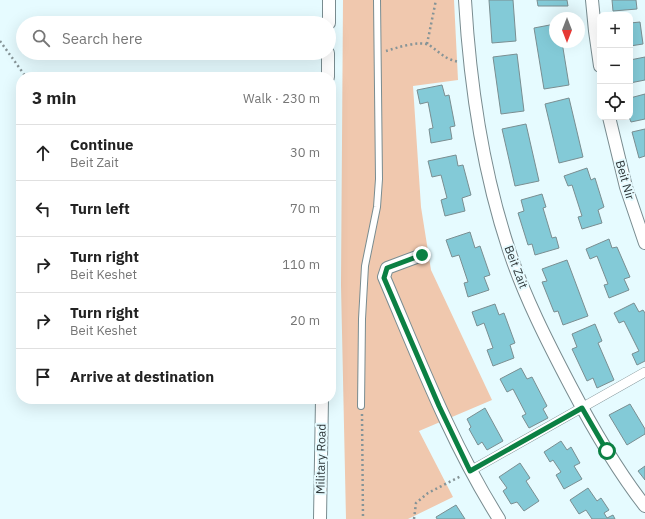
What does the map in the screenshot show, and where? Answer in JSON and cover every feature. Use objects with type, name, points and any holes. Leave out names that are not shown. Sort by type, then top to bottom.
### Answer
[{"type":"street","points":[[329,0],[329,16]]},
{"type":"street","name":"Beit Zait","points":[[465,0],[470,64],[481,143],[509,251],[552,350],[582,408],[632,490],[645,506]]},
{"type":"street","points":[[592,0],[597,48]]},
{"type":"street","points":[[328,60],[328,72]]},
{"type":"street","name":"Beit Nir","points":[[610,120],[626,187],[645,242]]},
{"type":"street","points":[[422,255],[387,268],[384,278],[439,406],[470,471],[499,519]]},
{"type":"street","points":[[470,471],[645,372]]},
{"type":"street","name":"Military Road","points":[[320,519],[322,404]]},
{"type":"lane","points":[[362,406],[362,319],[365,266],[377,207],[379,179],[378,0]]},
{"type":"path","points":[[427,44],[436,0]]},
{"type":"path","points":[[0,42],[22,72]]},
{"type":"path","points":[[378,54],[412,44],[427,44],[449,60],[470,64]]},
{"type":"path","points":[[362,406],[363,519]]},
{"type":"path","points":[[414,519],[416,503],[428,493],[470,471]]},
{"type":"shaded area","points":[[343,0],[454,0],[458,80],[413,86],[421,207],[431,270],[492,400],[419,431],[453,497],[408,519],[346,519],[341,285]]},
{"type":"building","points":[[489,0],[513,0],[516,41],[492,43]]},
{"type":"building","points":[[537,0],[567,0],[568,6],[538,6]]},
{"type":"building","points":[[612,0],[636,0],[637,9],[613,11]]},
{"type":"building","points":[[640,22],[643,44],[633,46],[633,23]]},
{"type":"building","points":[[549,25],[549,48],[563,48],[569,85],[544,89],[534,28]]},
{"type":"building","points":[[517,54],[524,111],[501,114],[493,57]]},
{"type":"building","points":[[645,57],[645,80],[633,82],[633,59]]},
{"type":"building","points":[[442,85],[445,96],[449,95],[455,126],[450,127],[452,139],[431,143],[429,129],[433,128],[428,102],[420,104],[417,90]]},
{"type":"building","points":[[645,94],[645,119],[631,122],[630,120],[633,120],[633,97]]},
{"type":"building","points":[[569,98],[583,157],[559,163],[545,104]]},
{"type":"building","points":[[526,124],[539,181],[515,186],[502,129]]},
{"type":"building","points":[[645,129],[645,156],[639,158],[632,132]]},
{"type":"building","points":[[456,155],[458,166],[463,165],[471,195],[462,198],[465,211],[445,216],[441,200],[447,198],[441,175],[432,177],[428,161]]},
{"type":"building","points":[[587,168],[591,180],[595,178],[604,207],[598,210],[602,223],[582,229],[578,217],[582,216],[572,185],[568,186],[564,176]]},
{"type":"building","points":[[542,194],[546,207],[543,208],[552,238],[556,237],[559,248],[535,255],[532,244],[528,245],[518,213],[524,211],[521,200]]},
{"type":"building","points":[[470,232],[475,248],[480,246],[490,275],[484,277],[489,290],[468,297],[464,283],[468,282],[459,255],[452,257],[446,240]]},
{"type":"building","points":[[609,239],[612,248],[617,247],[630,277],[624,279],[629,290],[609,298],[604,285],[608,284],[597,256],[590,259],[586,249]]},
{"type":"building","points":[[567,260],[588,316],[563,325],[558,311],[554,312],[542,282],[547,281],[542,269]]},
{"type":"building","points":[[634,303],[639,312],[643,310],[645,313],[645,361],[637,365],[632,354],[639,351],[624,321],[619,323],[614,313]]},
{"type":"building","points":[[495,304],[499,315],[504,313],[515,343],[510,345],[514,358],[493,366],[487,350],[493,348],[484,323],[477,326],[472,312]]},
{"type":"building","points":[[595,324],[602,341],[598,343],[614,380],[597,388],[593,378],[587,381],[572,349],[577,347],[572,334]]},
{"type":"building","points":[[521,368],[527,379],[532,377],[547,406],[543,409],[548,418],[529,428],[522,416],[526,414],[513,389],[507,392],[500,379]]},
{"type":"building","points":[[630,404],[645,429],[645,434],[627,445],[609,415]]},
{"type":"building","points":[[485,408],[503,441],[487,450],[482,442],[478,445],[469,429],[471,427],[467,419]]},
{"type":"building","points":[[561,441],[567,450],[571,447],[580,463],[574,466],[582,479],[564,489],[556,475],[561,472],[553,460],[550,462],[544,452]]},
{"type":"building","points":[[520,463],[530,478],[526,481],[539,501],[524,511],[517,502],[511,504],[503,491],[507,488],[499,477]]},
{"type":"building","points":[[645,466],[645,480],[638,471]]},
{"type":"building","points":[[588,488],[597,501],[601,498],[609,510],[604,513],[607,518],[613,515],[615,519],[592,519],[586,510],[579,514],[570,500]]},
{"type":"building","points":[[456,505],[465,519],[437,519],[436,517]]},
{"type":"route","points":[[422,255],[387,268],[384,278],[439,406],[470,471],[582,408],[607,451]]}]
